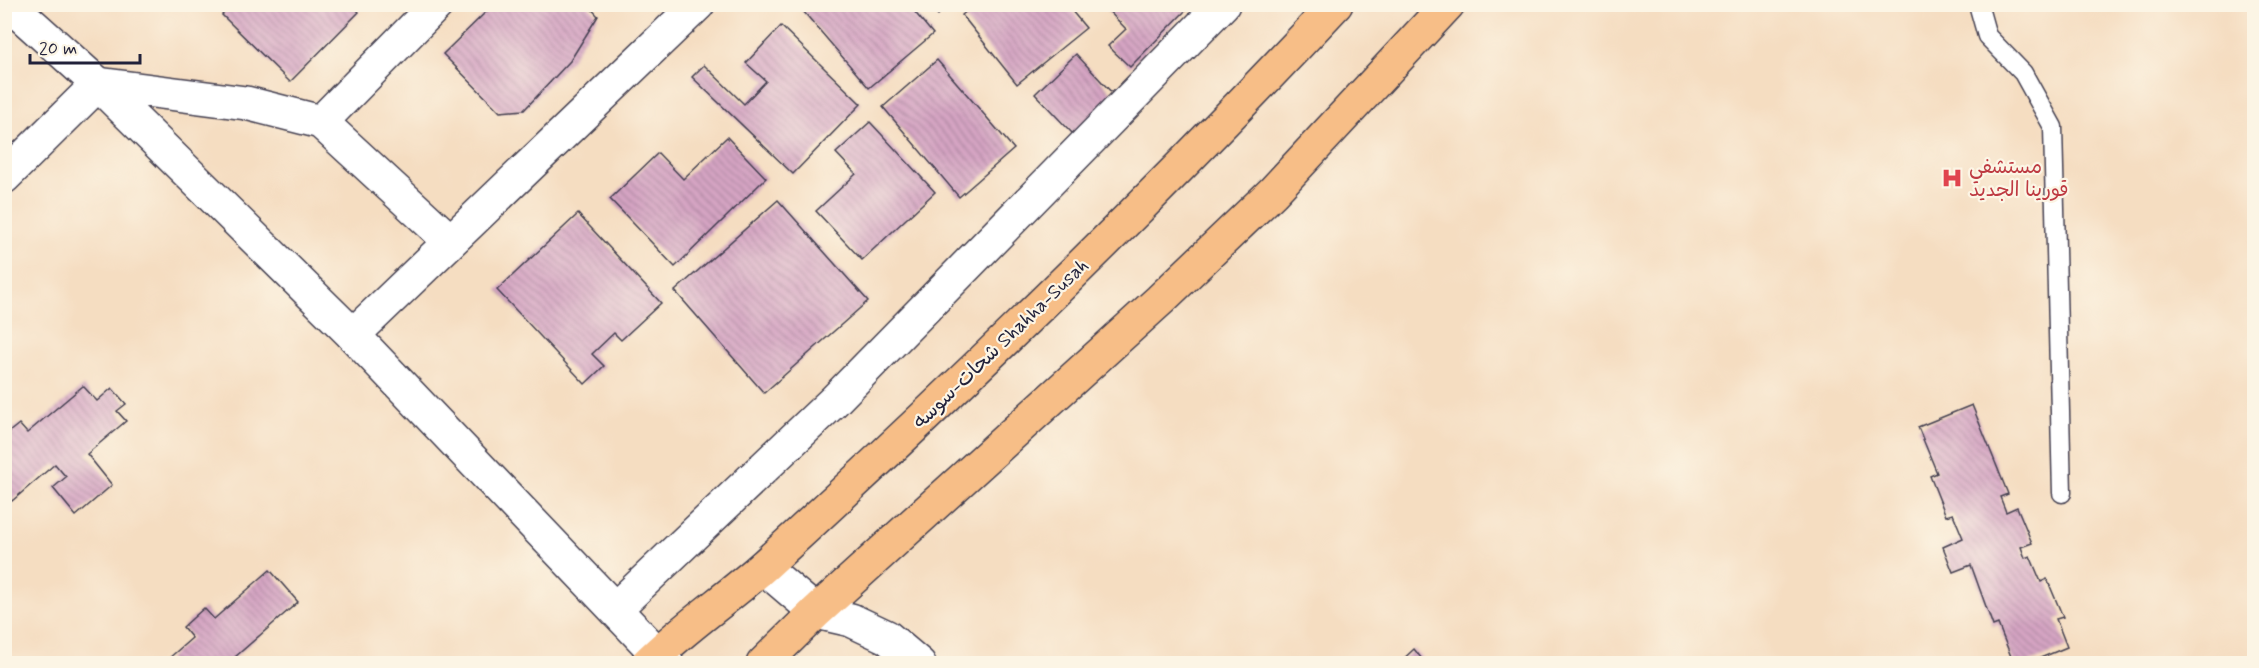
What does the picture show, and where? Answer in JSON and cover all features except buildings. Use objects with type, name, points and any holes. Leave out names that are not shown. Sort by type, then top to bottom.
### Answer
[{"type":"main road","name":"شحات-سوسه Shahha-Susah","points":[[657,660],[763,567],[1038,308],[1202,147],[1336,4]]},
{"type":"main road","points":[[763,663],[816,612],[1192,270],[1273,192],[1448,4]]},
{"type":"street","points":[[9,4],[98,84],[353,335],[616,608],[657,660]]},
{"type":"street","points":[[321,122],[436,4]]},
{"type":"street","points":[[353,335],[698,4]]},
{"type":"street","points":[[616,608],[834,401],[1223,4]]},
{"type":"street","points":[[98,84],[246,103],[321,122],[450,241]]},
{"type":"street","points":[[4,177],[98,84]]},
{"type":"street","points":[[763,567],[816,612],[851,620],[887,637],[919,663]]},
{"type":"lane","points":[[1978,4],[1987,36],[2023,73],[2053,127],[2062,493]]},
{"type":"place","name":"مستشفي قورينا الجديد","points":[[1952,178]]}]
